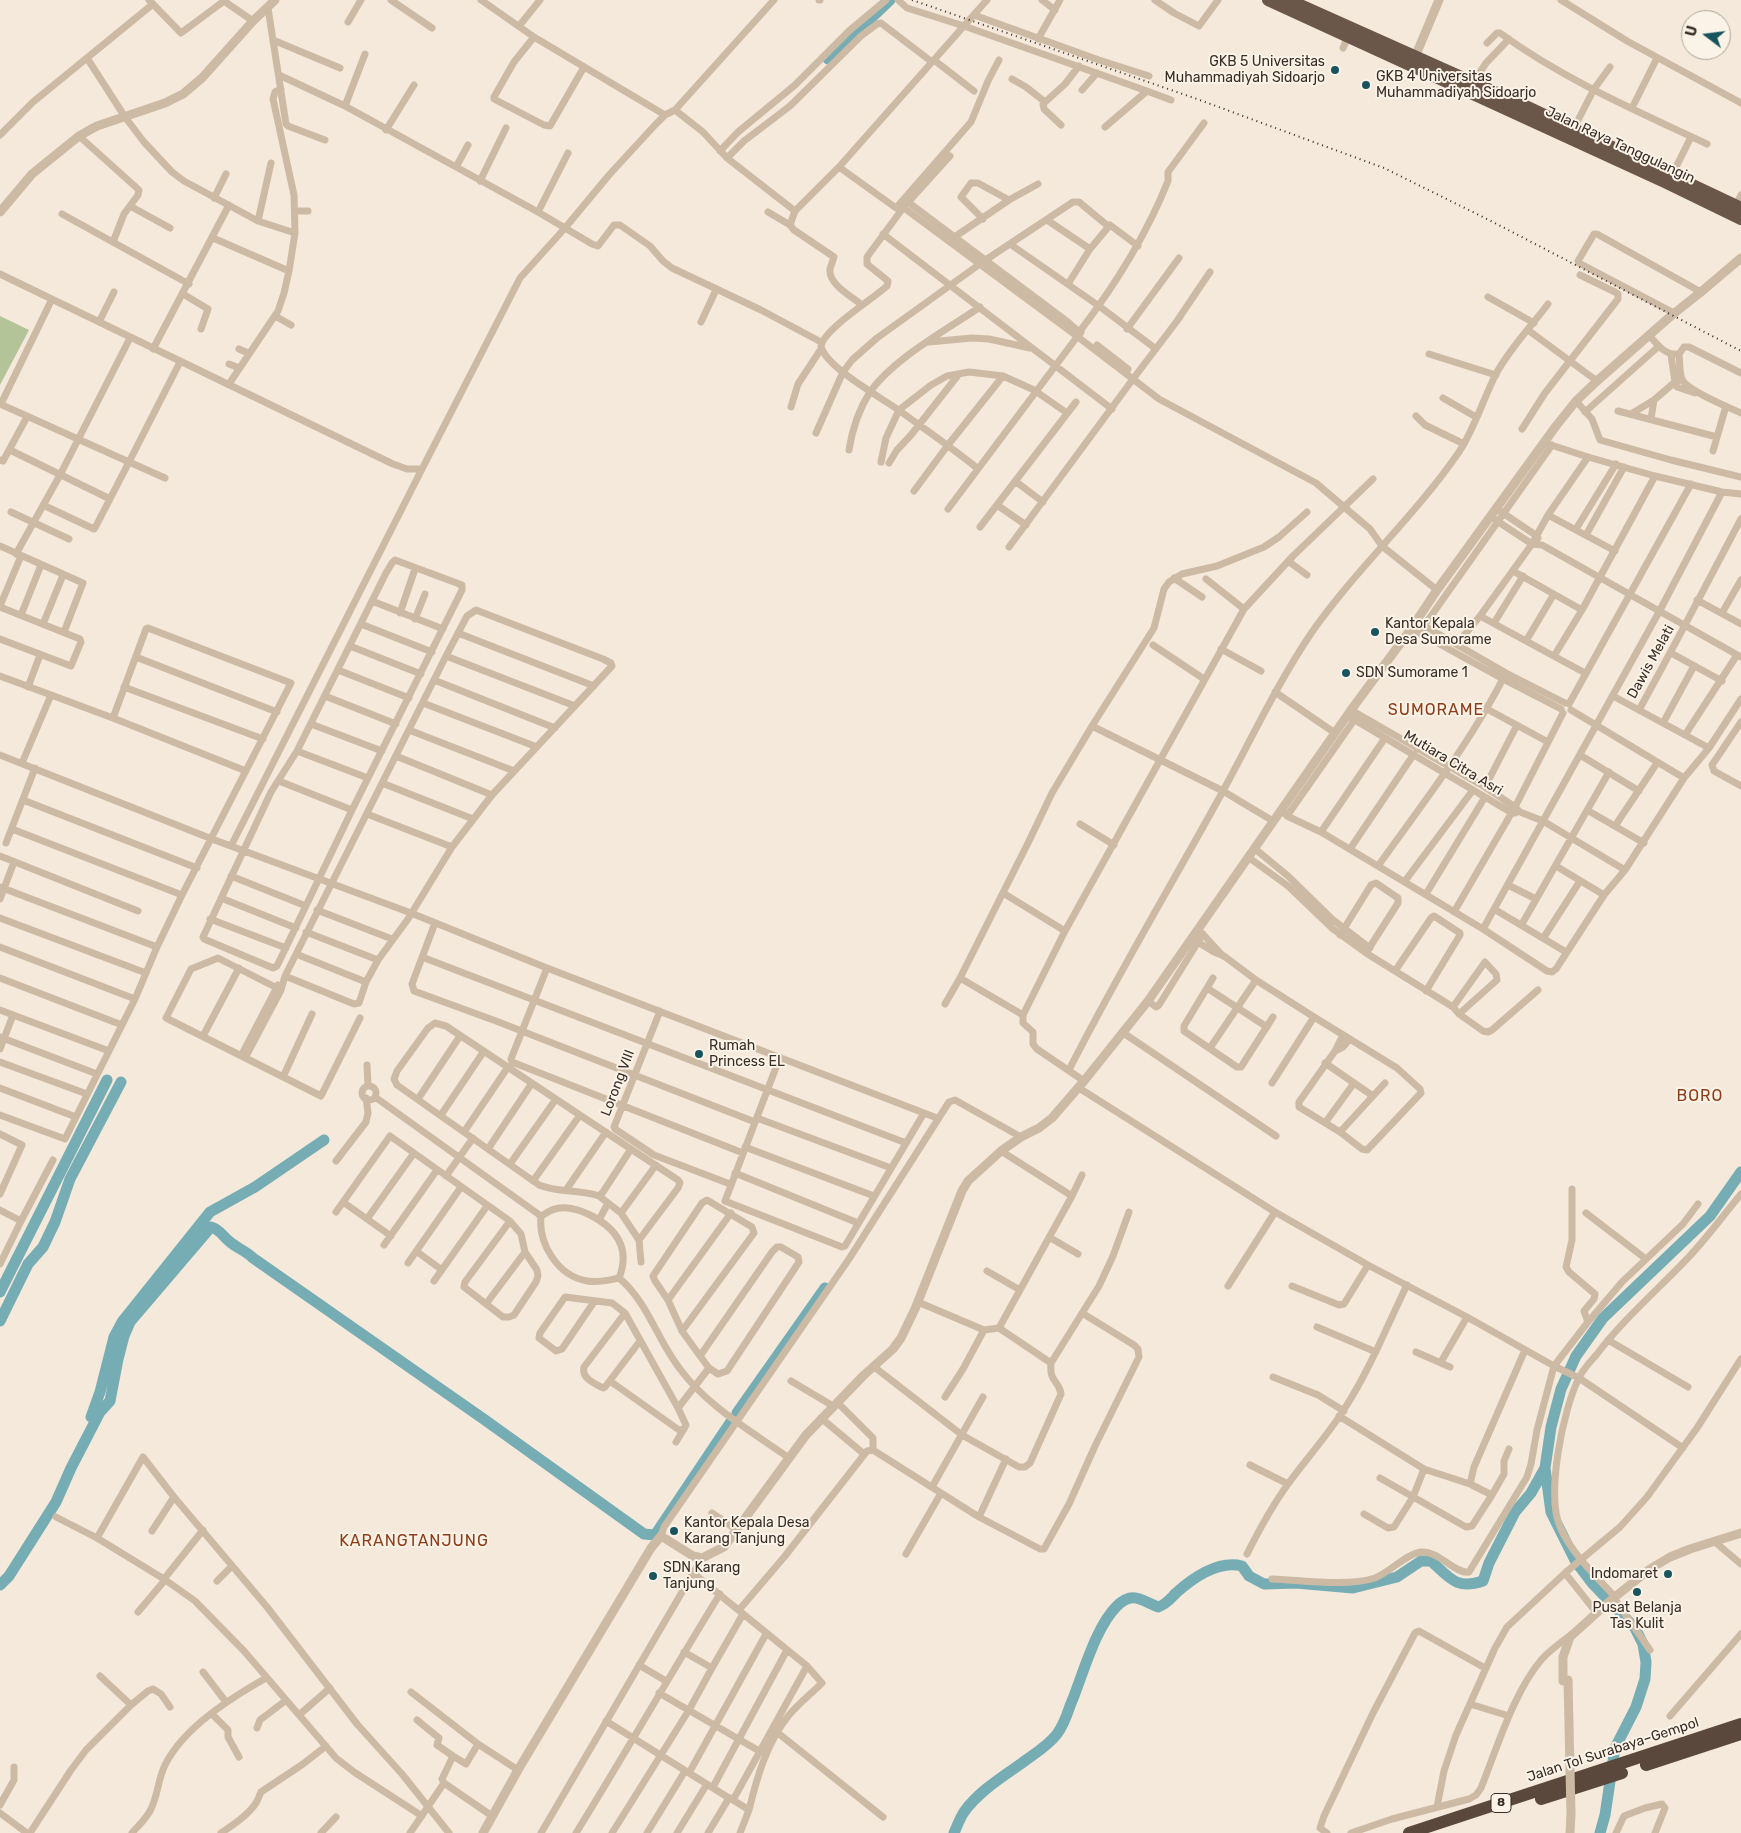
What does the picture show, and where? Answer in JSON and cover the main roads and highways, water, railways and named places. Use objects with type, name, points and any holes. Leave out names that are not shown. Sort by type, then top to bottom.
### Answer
[{"type":"highway","name":"Jalan Raya Tanggulangin","points":[[1268,0],[1346,42],[1473,83],[1672,175],[1739,203]]},
{"type":"highway","name":"Jalan Raya Tanggulangin","points":[[1290,0],[1407,63],[1741,219]]},
{"type":"highway","name":"Jalan Tol Surabaya–Gempol","points":[[1617,1770],[1741,1724]]},
{"type":"highway","name":"Jalan Tol Surabaya–Gempol","points":[[1409,1833],[1741,1734]]},
{"type":"highway","name":"Jalan Tol Surabaya–Gempol","points":[[1437,1833],[1593,1777]]},
{"type":"waterway","points":[[828,59],[890,0]]},
{"type":"waterway","points":[[0,1292],[107,1080]]},
{"type":"waterway","points":[[0,1321],[28,1264],[43,1247],[55,1222],[70,1179],[121,1082]]},
{"type":"waterway","points":[[91,1417],[100,1392],[114,1337],[122,1322],[210,1212],[255,1187],[324,1140]]},
{"type":"waterway","points":[[1600,1833],[1605,1815],[1615,1748],[1636,1707],[1645,1679],[1646,1662],[1643,1644],[1635,1628],[1592,1583],[1576,1562],[1551,1512],[1545,1468],[1551,1427],[1561,1389],[1576,1356],[1603,1318],[1710,1216],[1741,1172]]},
{"type":"waterway","points":[[0,1585],[9,1576],[56,1502],[100,1412],[110,1401],[118,1359],[130,1322],[211,1227],[644,1534],[655,1535],[730,1423]]},
{"type":"waterway","points":[[737,1413],[825,1288]]},
{"type":"waterway","points":[[954,1833],[964,1812],[983,1791],[1045,1746],[1057,1734],[1066,1717],[1096,1639],[1109,1615],[1122,1601],[1137,1598],[1158,1607],[1166,1603],[1198,1576],[1224,1565],[1242,1566],[1249,1576],[1264,1584],[1296,1583],[1353,1588],[1397,1577],[1421,1561],[1431,1561],[1454,1581],[1466,1584],[1483,1581],[1489,1563],[1515,1512],[1531,1493],[1545,1468]]},
{"type":"railway","points":[[912,0],[1197,99],[1384,168],[1491,221],[1741,351]]},
{"type":"place","name":"GKB 5 Universitas Muhammadiyah Sidoarjo","points":[[1335,70]]},
{"type":"place","name":"GKB 4 Universitas Muhammadiyah Sidoarjo","points":[[1366,85]]},
{"type":"place","name":"Kantor Kepala Desa Sumorame","points":[[1375,632]]},
{"type":"place","name":"SDN Sumorame 1","points":[[1346,673]]},
{"type":"place","name":"Rumah Princess EL","points":[[699,1054]]},
{"type":"place","name":"Kantor Kepala Desa Karang Tanjung","points":[[674,1531]]},
{"type":"place","name":"Indomaret","points":[[1668,1574]]},
{"type":"place","name":"SDN Karang Tanjung","points":[[653,1576]]},
{"type":"place","name":"Pusat Belanja Tas Kulit","points":[[1637,1592]]},
{"type":"district","name":"SUMORAME","points":[[1436,710]]},
{"type":"district","name":"BORO","points":[[1700,1096]]},
{"type":"district","name":"KARANGTANJUNG","points":[[414,1541]]}]
